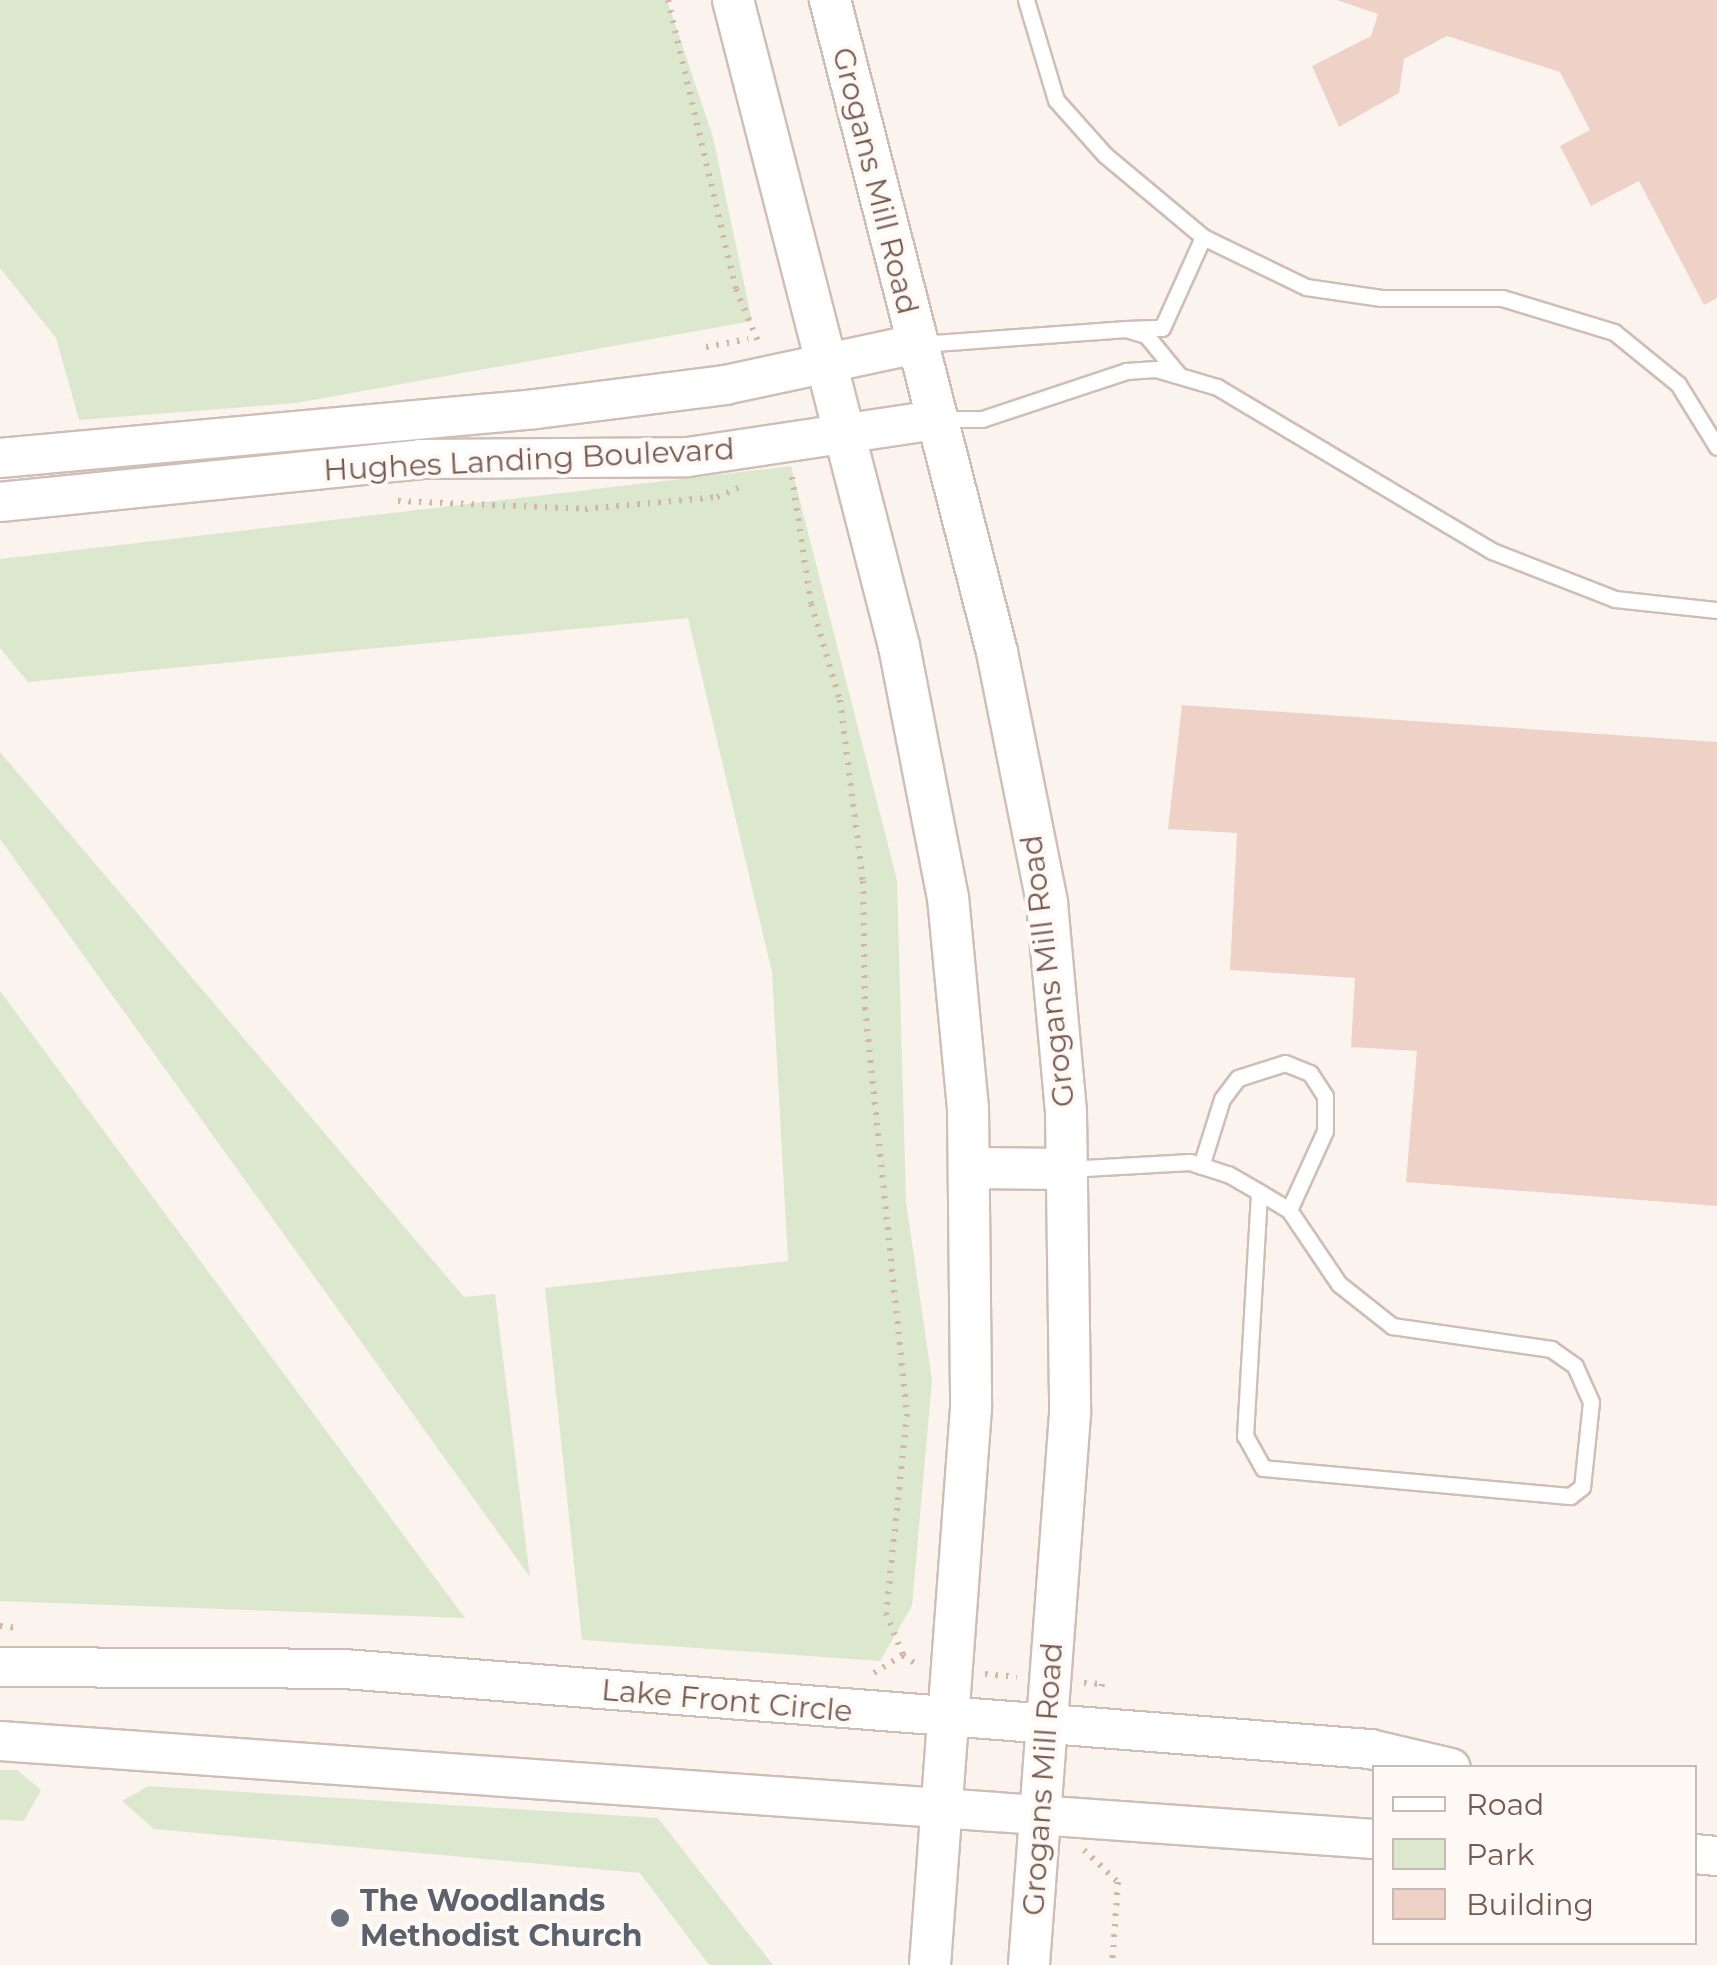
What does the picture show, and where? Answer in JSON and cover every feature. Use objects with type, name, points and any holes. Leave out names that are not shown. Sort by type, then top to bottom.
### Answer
[{"type":"main road","points":[[733,0],[823,364],[899,646],[948,897],[969,1168],[972,1408],[936,1718],[941,1808],[930,1965]]},
{"type":"main road","name":"Grogans Mill Road","points":[[830,0],[998,652],[1046,903],[1067,1170],[1070,1414],[1029,1965]]},
{"type":"main road","points":[[969,1168],[1067,1170]]},
{"type":"street","name":"Hughes Landing Boulevard","points":[[0,458],[493,414],[766,377],[916,344]]},
{"type":"street","name":"Hughes Landing Boulevard","points":[[0,502],[420,459],[781,463],[845,438],[936,420]]},
{"type":"street","name":"Lake Front Circle","points":[[0,1667],[344,1669],[1370,1749],[1438,1765]]},
{"type":"street","points":[[0,1740],[1372,1839]]},
{"type":"lane","points":[[1026,0],[1056,100],[1105,154],[1203,237],[1323,290],[1502,298],[1614,332],[1678,384],[1717,447]]},
{"type":"lane","points":[[916,344],[1162,328],[1203,237]]},
{"type":"lane","points":[[1126,329],[1146,336],[1181,376]]},
{"type":"lane","points":[[936,420],[982,419],[1126,371],[1181,376],[1217,387],[1492,551],[1615,599],[1717,610]]},
{"type":"lane","points":[[1201,1166],[1222,1099],[1238,1078],[1285,1063],[1310,1073],[1325,1096],[1325,1132],[1289,1210]]},
{"type":"lane","points":[[1067,1170],[1201,1166],[1258,1192],[1289,1210],[1338,1284],[1392,1326],[1551,1349],[1574,1366],[1591,1402],[1582,1487],[1570,1496],[1263,1468],[1245,1436],[1258,1192]]},
{"type":"path","points":[[668,0],[736,290],[766,377]]},
{"type":"path","points":[[781,463],[793,484]]},
{"type":"path","points":[[781,463],[793,484],[810,604],[840,700],[862,881],[865,1008],[907,1414],[886,1614],[904,1655],[926,1670],[936,1718]]},
{"type":"path","points":[[393,500],[585,508],[718,497],[756,480]]},
{"type":"path","points":[[1037,1854],[1083,1858]]},
{"type":"green space","points":[[0,0],[667,0],[713,137],[752,321],[296,403],[79,420],[56,338],[0,268]]},
{"type":"green space","points":[[791,466],[897,880],[906,1202],[932,1380],[912,1606],[880,1661],[582,1640],[545,1288],[788,1261],[772,972],[688,618],[28,682],[0,648],[0,559]]},
{"type":"green space","points":[[0,752],[464,1297],[495,1294],[530,1577],[0,839]]},
{"type":"green space","points":[[0,991],[465,1618],[0,1601]]},
{"type":"green space","points":[[0,1770],[17,1770],[41,1790],[24,1821],[0,1820]]},
{"type":"green space","points":[[148,1786],[658,1818],[773,1965],[709,1965],[640,1873],[154,1829],[122,1801]]},
{"type":"building","points":[[1337,0],[1717,0],[1717,298],[1704,305],[1639,181],[1591,206],[1560,146],[1590,130],[1560,72],[1447,36],[1404,59],[1399,93],[1339,127],[1312,66],[1371,36],[1378,14]]},
{"type":"building","points":[[1182,705],[1717,742],[1717,1206],[1406,1182],[1417,1051],[1351,1047],[1355,978],[1230,970],[1237,833],[1168,829]]},
{"type":"place","name":"The Woodlands Methodist Church","points":[[340,1918]]}]
